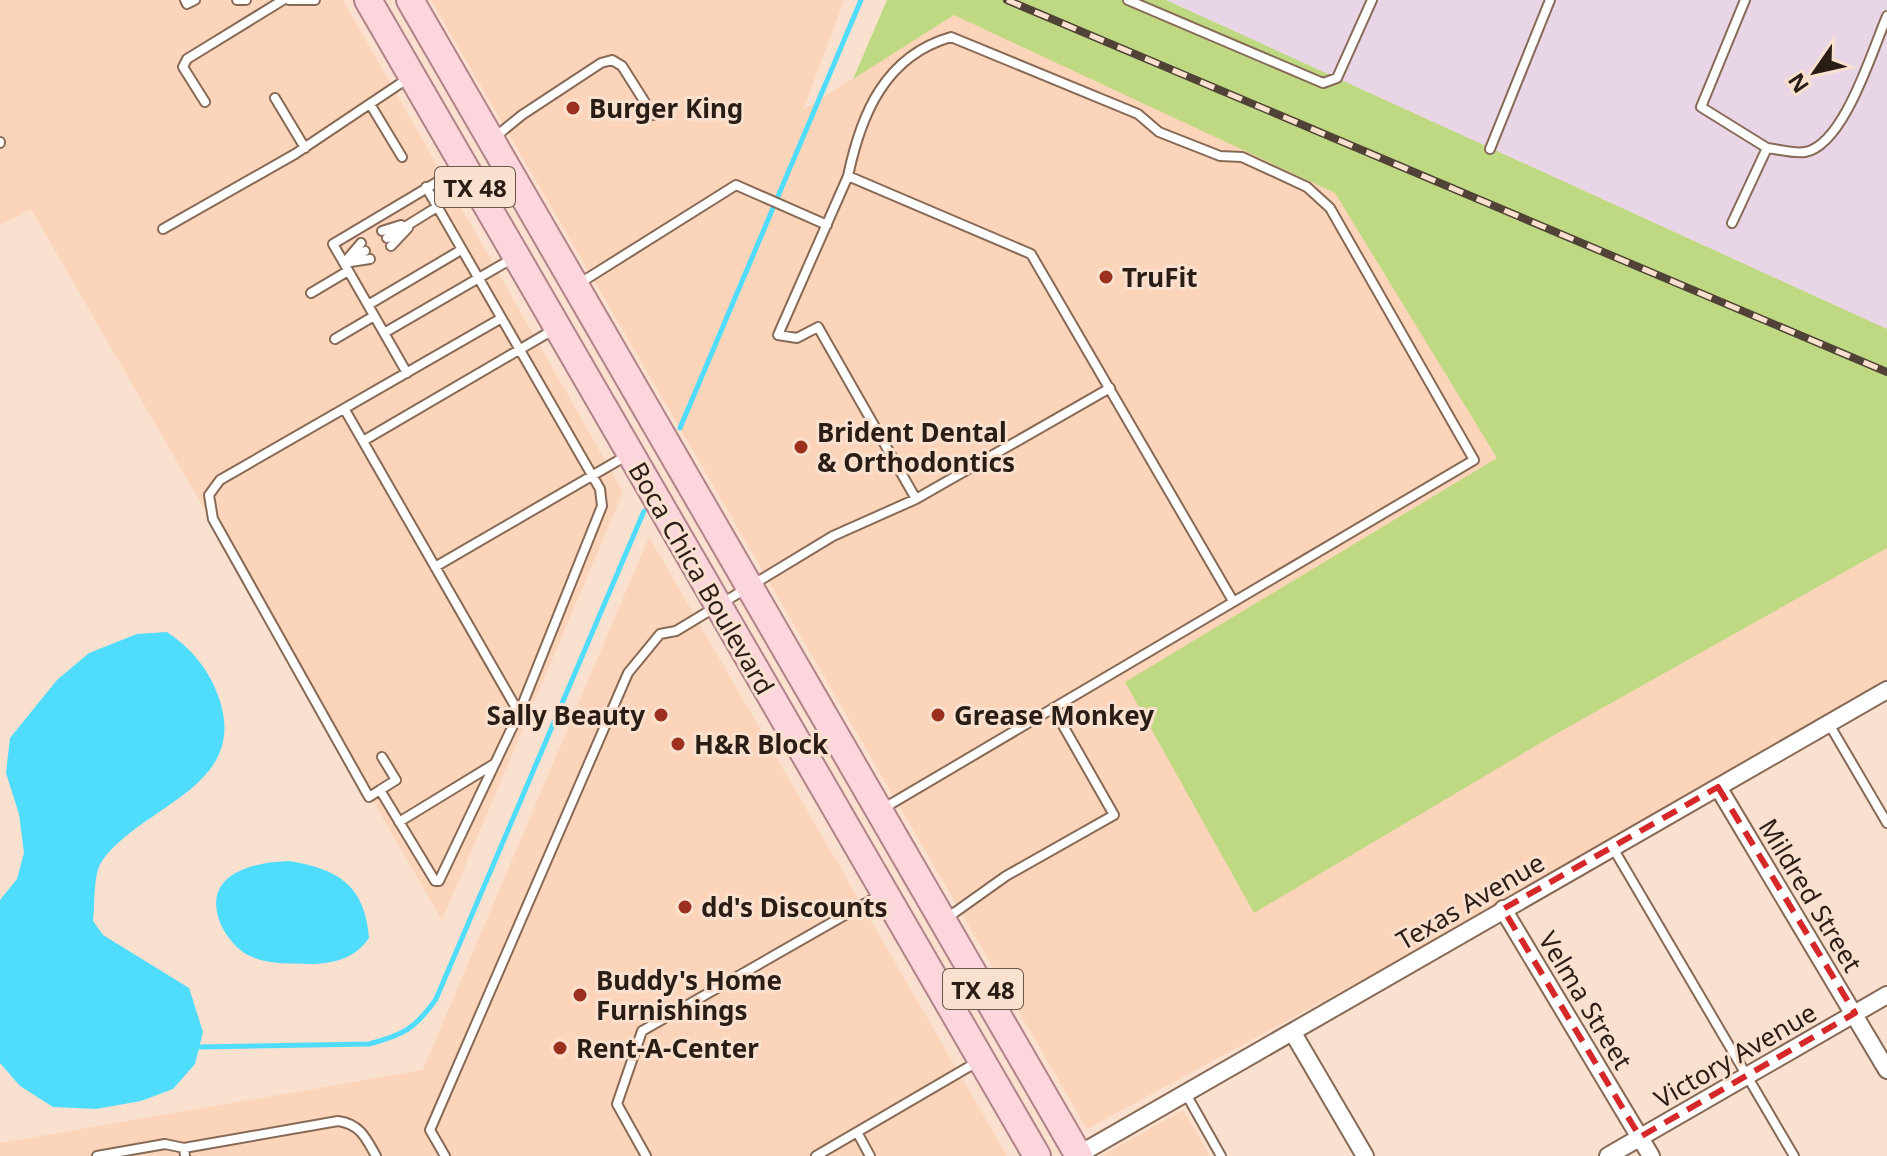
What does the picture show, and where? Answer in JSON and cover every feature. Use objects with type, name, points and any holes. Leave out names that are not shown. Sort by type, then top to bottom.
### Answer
[{"type":"main road","name":"Boca Chica Boulevard","points":[[368,0],[1037,1156]]},
{"type":"main road","name":"Boca Chica Boulevard","points":[[410,0],[1078,1156]]},
{"type":"street","name":"Texas Avenue","points":[[1078,1156],[1887,690]]},
{"type":"street","name":"Mildred Street","points":[[1718,787],[1887,1070]]},
{"type":"street","name":"Velma Street","points":[[1503,909],[1651,1156]]},
{"type":"street","name":"Victory Avenue","points":[[1608,1156],[1887,995]]},
{"type":"street","points":[[1293,1033],[1365,1156]]},
{"type":"lane","points":[[185,0],[187,4],[195,0]]},
{"type":"lane","points":[[237,0],[246,0]]},
{"type":"lane","points":[[205,102],[183,67],[187,59],[286,0],[315,0]]},
{"type":"lane","points":[[1128,0],[1323,83],[1337,78],[1372,0]]},
{"type":"lane","points":[[1490,149],[1550,0]]},
{"type":"lane","points":[[1745,0],[1701,107],[1767,148],[1803,152],[1820,146],[1837,130],[1887,16]]},
{"type":"lane","points":[[880,811],[1474,460],[1324,200],[1307,187],[1242,157],[1220,156],[1159,132],[1138,114],[951,37],[887,76],[854,150],[848,176],[778,335],[797,338],[818,327],[916,499]]},
{"type":"lane","points":[[491,140],[522,115],[601,63],[612,60],[622,66],[653,115]]},
{"type":"lane","points":[[163,229],[305,148],[411,76]]},
{"type":"lane","points":[[275,98],[305,148]]},
{"type":"lane","points":[[370,104],[402,157]]},
{"type":"lane","points":[[1732,223],[1767,148]]},
{"type":"lane","points":[[407,373],[333,244],[463,166]]},
{"type":"lane","points":[[848,176],[1024,249],[1036,261],[1233,601]]},
{"type":"lane","points":[[576,285],[736,185],[827,225]]},
{"type":"lane","points":[[380,790],[432,878],[439,881],[519,713],[602,506],[600,489],[426,187]]},
{"type":"lane","points":[[413,221],[387,238],[437,207]]},
{"type":"lane","points":[[368,305],[461,250]]},
{"type":"lane","points":[[311,293],[366,251],[346,267]]},
{"type":"lane","points":[[384,333],[515,257]]},
{"type":"lane","points":[[335,339],[374,316]]},
{"type":"lane","points":[[382,757],[396,780],[369,797],[213,519],[209,495],[220,480],[500,319]]},
{"type":"lane","points":[[363,441],[557,328]]},
{"type":"lane","points":[[445,1156],[430,1130],[628,673],[660,634],[676,631],[833,536],[916,499],[1110,388]]},
{"type":"lane","points":[[345,410],[519,713]]},
{"type":"lane","points":[[435,567],[630,453]]},
{"type":"lane","points":[[943,921],[1006,876],[1114,815],[1053,708]]},
{"type":"lane","points":[[1828,723],[1887,823]]},
{"type":"lane","points":[[399,822],[495,763]]},
{"type":"lane","points":[[1613,848],[1794,1156]]},
{"type":"lane","points":[[646,1156],[617,1104],[642,1031],[884,892]]},
{"type":"lane","points":[[816,1156],[981,1060]]},
{"type":"lane","points":[[1186,1094],[1221,1156]]},
{"type":"lane","points":[[97,1156],[165,1144],[184,1152],[338,1121],[352,1123],[376,1156]]},
{"type":"lane","points":[[857,1132],[870,1156]]},
{"type":"highlighted area","points":[[1718,787],[1855,1013],[1640,1137],[1503,909]]},
{"type":"shaded area","points":[[0,0],[343,0],[623,492],[442,920],[31,209],[0,225]]},
{"type":"shaded area","points":[[431,0],[844,0],[803,110],[954,15],[1347,182],[1508,452],[1236,617],[1254,912],[1549,738],[1887,548],[1887,696],[1087,1129]]},
{"type":"shaded area","points":[[1166,0],[1887,0],[1887,329]]},
{"type":"shaded area","points":[[649,537],[1007,1156],[0,1156],[0,1143],[423,1070]]},
{"type":"shaded area","points":[[1183,1110],[1210,1156],[1101,1156]]},
{"type":"green space","points":[[887,0],[1166,0],[1887,329],[1887,548],[1549,738],[1254,913],[1125,682],[1497,458],[1335,193],[954,15],[853,79]]},
{"type":"water","points":[[167,632],[198,660],[215,687],[224,729],[219,754],[206,774],[187,792],[119,842],[102,861],[96,881],[93,921],[103,935],[189,988],[203,1032],[195,1064],[173,1089],[141,1101],[96,1109],[53,1107],[20,1086],[0,1063],[0,900],[17,879],[24,853],[19,814],[6,773],[10,738],[57,680],[89,653],[137,634]]},
{"type":"water","points":[[289,861],[335,875],[355,892],[362,905],[369,938],[358,950],[327,963],[279,963],[250,956],[229,938],[216,908],[217,894],[223,883],[233,875],[259,864]]},
{"type":"waterway","points":[[680,428],[861,0]]},
{"type":"waterway","points":[[199,1047],[369,1044],[407,1029],[428,1009],[436,999],[644,511]]},
{"type":"railway","points":[[1007,0],[1887,372]]},
{"type":"place","name":"Burger King","points":[[573,108]]},
{"type":"place","name":"TruFit","points":[[1106,277]]},
{"type":"place","name":"Brident Dental & Orthodontics","points":[[801,447]]},
{"type":"place","name":"Sally Beauty","points":[[661,715]]},
{"type":"place","name":"Grease Monkey","points":[[938,715]]},
{"type":"place","name":"H&R Block","points":[[678,744]]},
{"type":"place","name":"dd's Discounts","points":[[685,907]]},
{"type":"place","name":"Buddy's Home Furnishings","points":[[580,995]]},
{"type":"place","name":"Rent-A-Center","points":[[560,1048]]}]
